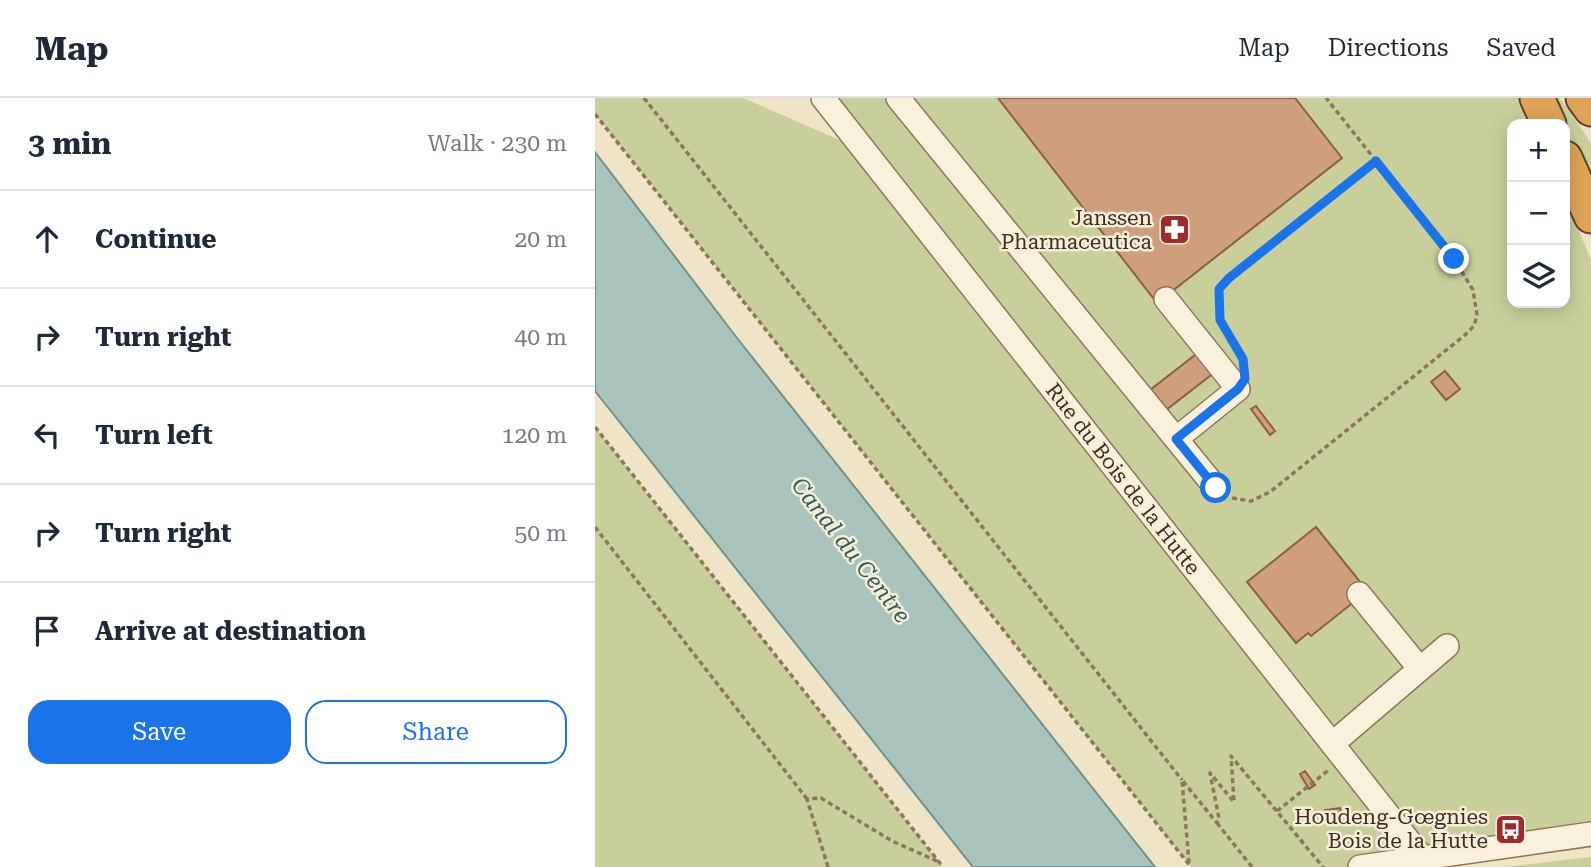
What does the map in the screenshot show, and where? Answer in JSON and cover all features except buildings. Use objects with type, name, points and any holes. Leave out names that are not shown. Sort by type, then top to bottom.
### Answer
[{"type":"highway","points":[[1537,98],[1547,119]]},
{"type":"highway","points":[[1583,98],[1591,109]]},
{"type":"highway","points":[[1570,169],[1591,216]]},
{"type":"street","name":"Rue du Bois de la Hutte","points":[[823,98],[1423,859]]},
{"type":"street","points":[[898,98],[1216,488]]},
{"type":"street","points":[[1166,299],[1238,389],[1176,439]]},
{"type":"street","points":[[1359,594],[1420,669]]},
{"type":"street","points":[[1338,751],[1420,669],[1447,646]]},
{"type":"street","points":[[1360,867],[1591,834]]},
{"type":"path","points":[[644,98],[1252,867]]},
{"type":"path","points":[[1216,488],[1237,501],[1251,501],[1271,492],[1474,326],[1477,315],[1473,290],[1454,259],[1326,98]]},
{"type":"path","points":[[595,114],[1190,866]]},
{"type":"path","points":[[1238,389],[1245,379],[1246,370],[1243,359],[1220,320],[1219,289],[1229,278],[1376,161]]},
{"type":"path","points":[[595,427],[943,867]]},
{"type":"path","points":[[595,527],[807,799],[828,867]]},
{"type":"path","points":[[1277,811],[1338,751]]},
{"type":"path","points":[[1217,823],[1219,818],[1210,773],[1234,802],[1231,757],[1323,867]]},
{"type":"path","points":[[1182,780],[1190,866]]},
{"type":"path","points":[[807,799],[821,798],[892,841],[939,862]]},
{"type":"green space","points":[[595,98],[743,98],[842,141],[859,145],[823,98],[1519,98],[1530,119],[1507,119],[1507,308],[1570,308],[1570,209],[1591,260],[1591,834],[1360,867],[1191,867],[595,114]]},
{"type":"green space","points":[[1545,98],[1560,98],[1591,143],[1591,191],[1570,148],[1570,119],[1561,119]]},
{"type":"green space","points":[[595,427],[943,867],[595,867]]},
{"type":"green space","points":[[1591,857],[1591,867],[1504,867]]},
{"type":"water","name":"Canal du Centre","points":[[595,152],[737,338],[1155,867],[973,867],[595,391]]},
{"type":"place","name":"Janssen Pharmaceutica","points":[[1175,230]]},
{"type":"place","name":"Houdeng-Gœgnies Bois de la Hutte","points":[[1511,829]]},
{"type":"route","points":[[1216,488],[1176,439],[1238,389],[1245,379],[1243,359],[1220,320],[1219,289],[1229,278],[1376,161],[1454,259]]}]
